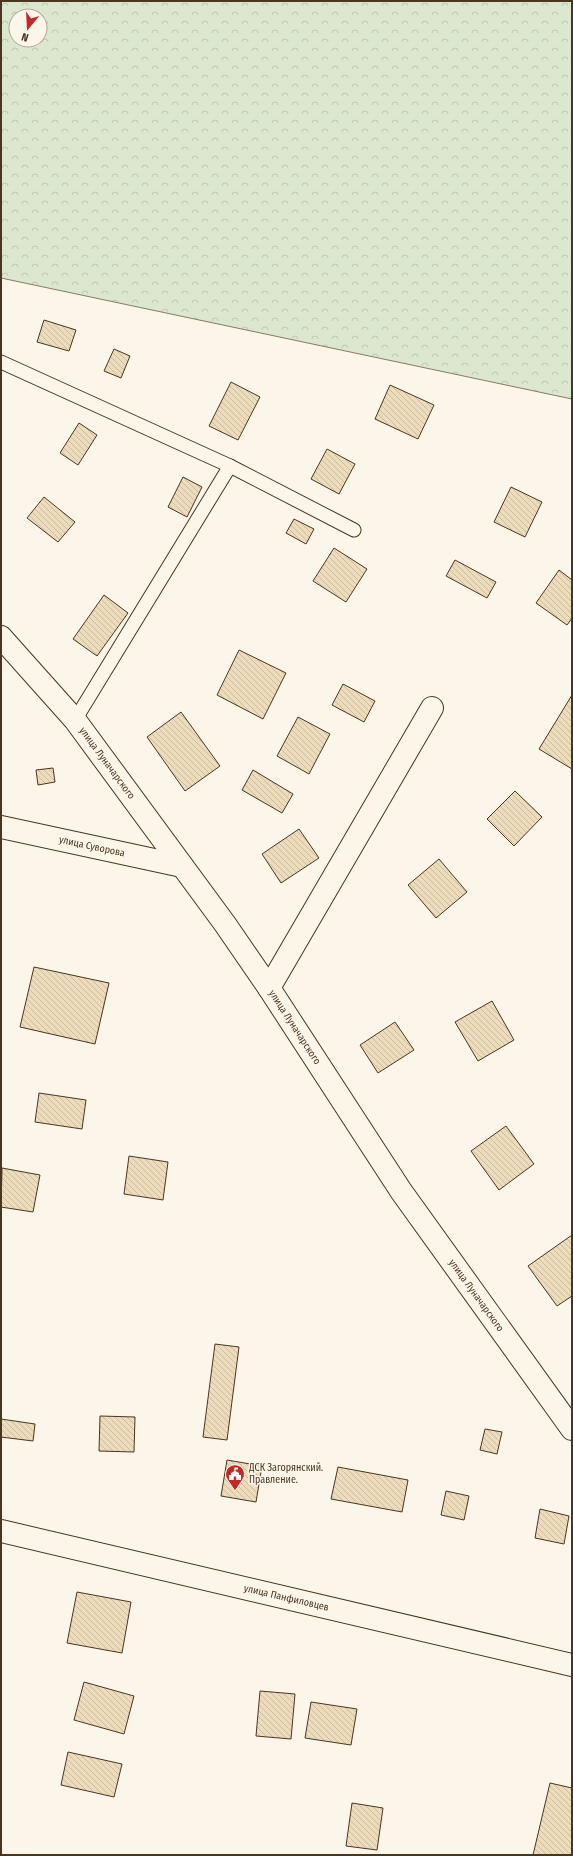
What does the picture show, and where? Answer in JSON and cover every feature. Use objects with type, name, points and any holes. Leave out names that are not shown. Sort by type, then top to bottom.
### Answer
[{"type":"street","name":"улица Луначарского","points":[[1,637],[75,720],[182,866],[269,988],[401,1191],[572,1429]]},
{"type":"street","points":[[269,988],[432,708]]},
{"type":"street","name":"улица Суворова","points":[[1,827],[182,866]]},
{"type":"street","name":"улица Панфиловцев","points":[[1,1531],[572,1665]]},
{"type":"lane","points":[[1,362],[230,466],[354,530]]},
{"type":"lane","points":[[75,720],[230,466]]},
{"type":"green space","points":[[1,1],[572,1],[572,399],[1,278]]},
{"type":"building","points":[[44,320],[76,330],[69,351],[37,342]]},
{"type":"building","points":[[114,349],[130,356],[121,378],[104,371]]},
{"type":"building","points":[[231,382],[260,397],[238,440],[209,426]]},
{"type":"building","points":[[390,385],[434,405],[418,439],[375,419]]},
{"type":"building","points":[[79,423],[97,435],[78,465],[60,453]]},
{"type":"building","points":[[327,449],[355,464],[339,494],[311,479]]},
{"type":"building","points":[[183,477],[202,487],[187,517],[168,507]]},
{"type":"building","points":[[511,487],[542,502],[525,537],[494,522]]},
{"type":"building","points":[[44,497],[75,522],[58,542],[27,518]]},
{"type":"building","points":[[294,519],[314,529],[306,544],[286,533]]},
{"type":"building","points":[[334,548],[367,569],[346,602],[313,581]]},
{"type":"building","points":[[455,560],[496,582],[487,598],[446,576]]},
{"type":"building","points":[[559,570],[572,580],[572,618],[567,625],[536,603]]},
{"type":"building","points":[[104,595],[128,613],[97,656],[73,639]]},
{"type":"building","points":[[239,650],[286,673],[263,719],[217,695]]},
{"type":"building","points":[[343,684],[375,701],[364,722],[332,705]]},
{"type":"building","points":[[572,695],[572,769],[539,749]]},
{"type":"building","points":[[181,712],[220,766],[185,791],[147,737]]},
{"type":"building","points":[[298,717],[330,734],[309,774],[277,756]]},
{"type":"building","points":[[53,768],[55,782],[38,785],[36,770]]},
{"type":"building","points":[[253,770],[293,794],[282,813],[242,790]]},
{"type":"building","points":[[515,791],[542,817],[514,846],[487,819]]},
{"type":"building","points":[[299,829],[319,858],[281,883],[262,854]]},
{"type":"building","points":[[439,859],[467,892],[436,918],[408,885]]},
{"type":"building","points":[[34,967],[109,983],[95,1044],[20,1027]]},
{"type":"building","points":[[492,1001],[514,1040],[478,1061],[455,1022]]},
{"type":"building","points":[[395,1022],[414,1050],[378,1073],[360,1045]]},
{"type":"building","points":[[39,1093],[86,1100],[82,1129],[35,1122]]},
{"type":"building","points":[[506,1126],[534,1164],[499,1190],[471,1151]]},
{"type":"building","points":[[129,1156],[168,1162],[163,1200],[124,1194]]},
{"type":"building","points":[[2,1168],[40,1175],[33,1212],[1,1207]]},
{"type":"building","points":[[572,1235],[572,1296],[557,1306],[528,1266]]},
{"type":"building","points":[[215,1344],[239,1347],[227,1440],[203,1437]]},
{"type":"building","points":[[100,1416],[135,1417],[134,1452],[99,1451]]},
{"type":"building","points":[[1,1419],[35,1424],[33,1441],[1,1437]]},
{"type":"building","points":[[485,1429],[502,1432],[497,1454],[480,1450]]},
{"type":"building","points":[[227,1460],[262,1466],[256,1502],[221,1496]]},
{"type":"building","points":[[338,1467],[408,1480],[402,1512],[331,1499]]},
{"type":"building","points":[[446,1491],[469,1496],[464,1520],[441,1515]]},
{"type":"building","points":[[540,1509],[569,1516],[564,1544],[535,1538]]},
{"type":"building","points":[[77,1592],[131,1602],[122,1653],[67,1643]]},
{"type":"building","points":[[84,1682],[134,1696],[124,1734],[74,1720]]},
{"type":"building","points":[[260,1691],[295,1694],[291,1739],[256,1736]]},
{"type":"building","points":[[311,1702],[357,1709],[351,1745],[305,1738]]},
{"type":"building","points":[[68,1752],[122,1764],[114,1797],[61,1785]]},
{"type":"building","points":[[550,1783],[572,1788],[572,1855],[533,1855]]},
{"type":"building","points":[[352,1803],[383,1808],[377,1850],[346,1846]]},
{"type":"place","name":"ДСК Загорянский. Правление.","points":[[235,1491]]}]
